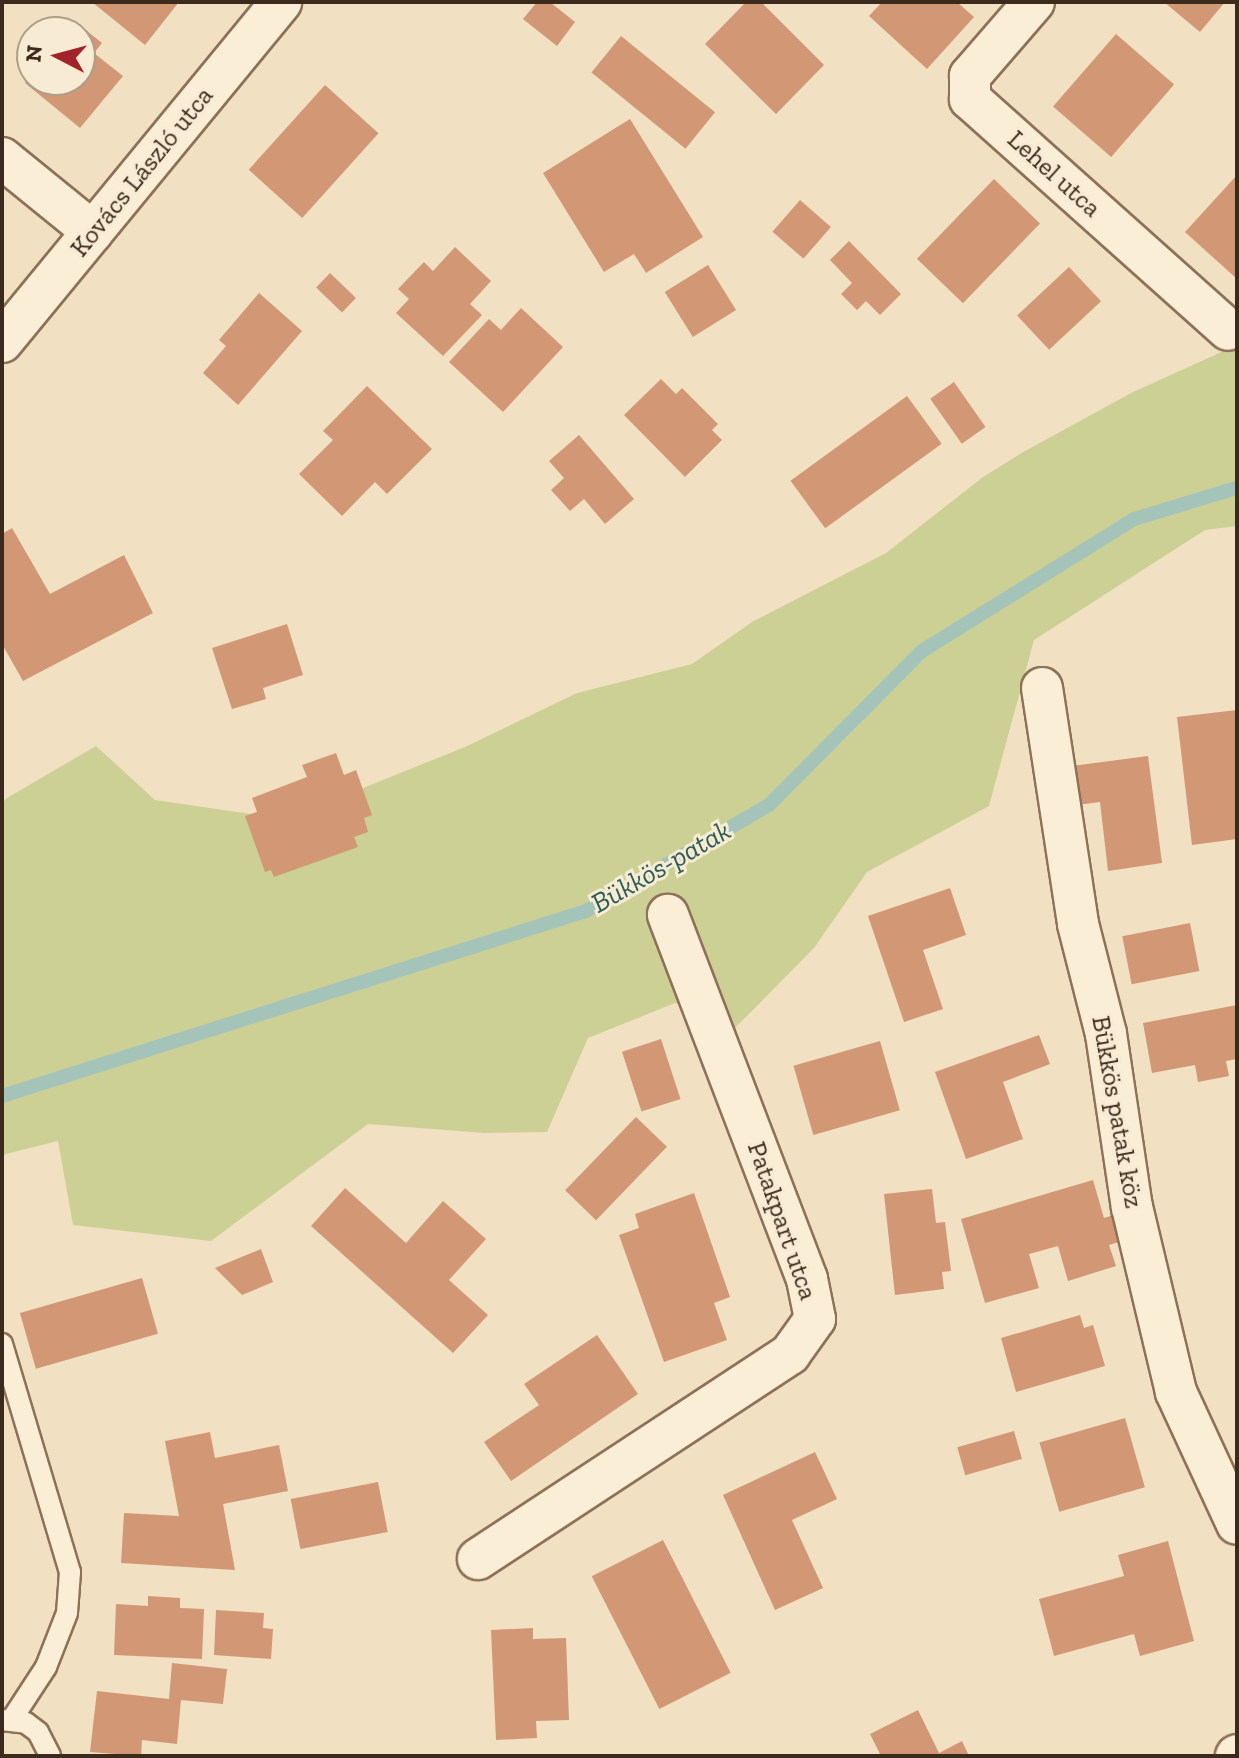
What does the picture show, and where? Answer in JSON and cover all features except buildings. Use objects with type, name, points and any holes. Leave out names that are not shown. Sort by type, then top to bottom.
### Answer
[{"type":"street","name":"Kovács László utca","points":[[2,342],[281,2]]},
{"type":"street","name":"Lehel utca","points":[[1034,2],[970,76],[970,99],[1228,330]]},
{"type":"street","points":[[2,158],[93,232]]},
{"type":"street","name":"Bükkös patak köz","points":[[1042,688],[1078,924],[1106,1034],[1132,1207],[1176,1392],[1237,1524]]},
{"type":"street","name":"Patakpart utca","points":[[478,1559],[790,1354],[815,1319],[807,1279],[668,915]]},
{"type":"lane","points":[[2,1344],[70,1572],[67,1613],[46,1667],[7,1720],[38,1732],[50,1756]]},
{"type":"green space","points":[[1237,345],[1237,526],[1205,530],[1034,640],[989,806],[867,872],[814,948],[735,1028],[675,1003],[588,1038],[547,1132],[484,1133],[368,1124],[211,1241],[73,1225],[58,1141],[2,1155],[2,803],[7,798],[96,746],[155,800],[286,819],[465,747],[577,693],[692,664],[752,622],[886,553],[983,477],[1025,451],[1133,392]]},
{"type":"waterway","name":"Bükkös-patak","points":[[2,1096],[586,911],[769,805],[922,651],[1134,519],[1237,488]]}]
